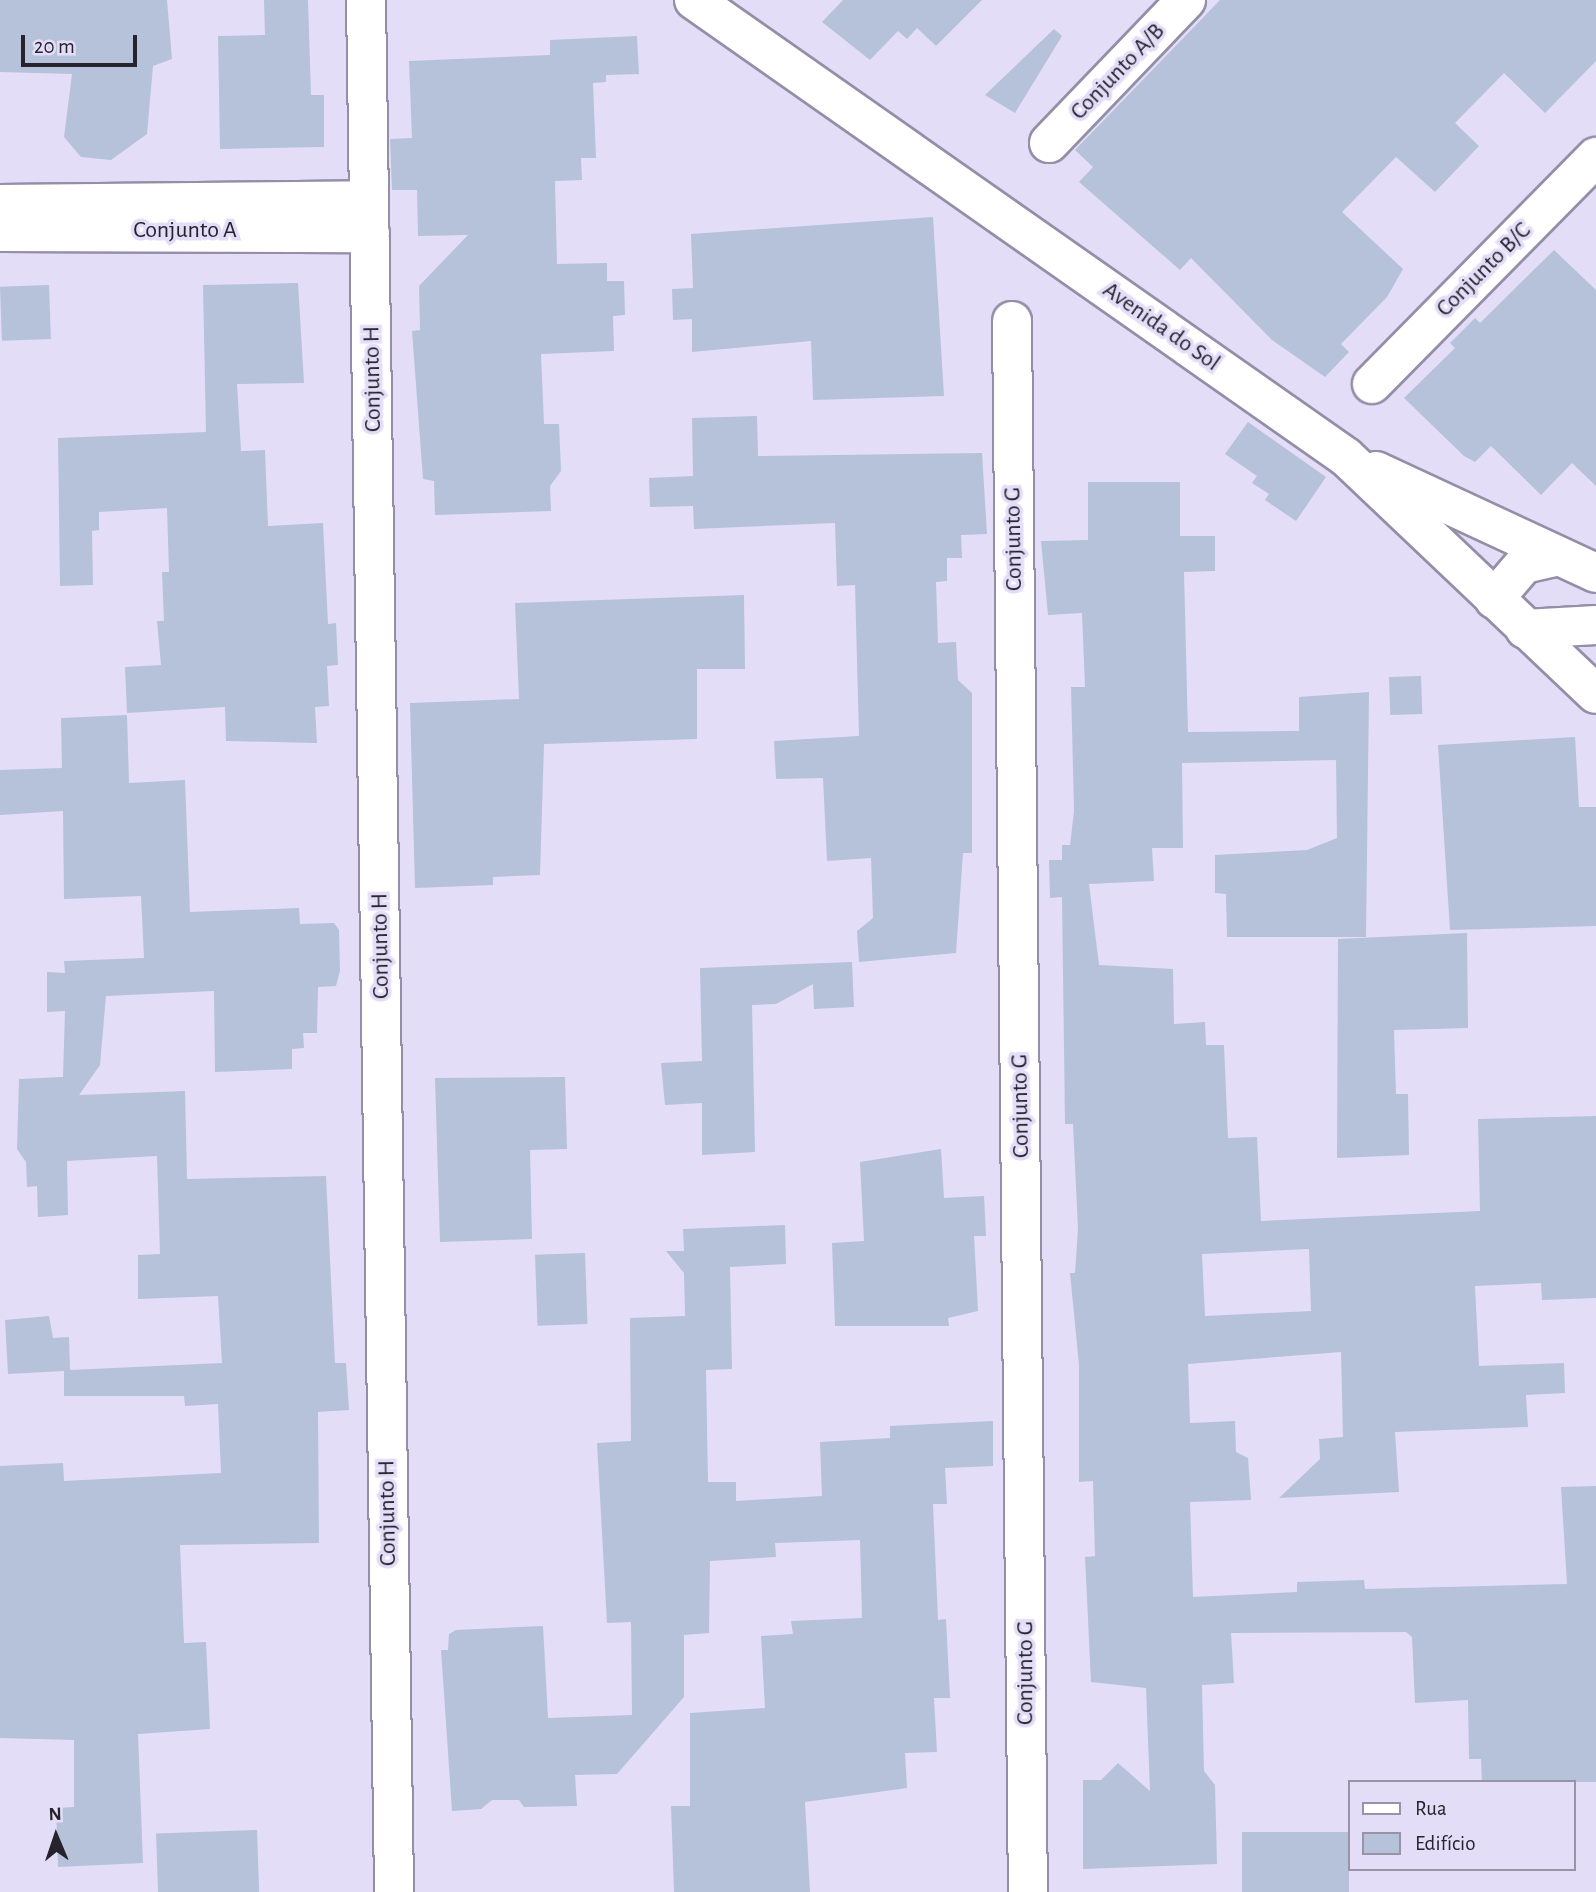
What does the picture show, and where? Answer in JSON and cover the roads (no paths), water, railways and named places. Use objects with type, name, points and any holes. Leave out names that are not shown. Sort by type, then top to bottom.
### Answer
[{"type":"street","name":"Conjunto H","points":[[366,0],[394,1892]]},
{"type":"street","name":"Avenida do Sol","points":[[694,0],[1346,457],[1596,694]]},
{"type":"street","name":"Conjunto A/B","points":[[1049,143],[1186,0]]},
{"type":"street","name":"Conjunto B/C","points":[[1372,384],[1596,157]]},
{"type":"street","name":"Conjunto A","points":[[17,218],[370,216]]},
{"type":"street","name":"Conjunto G","points":[[1012,321],[1028,1892]]},
{"type":"street","points":[[1346,457],[1596,573]]},
{"type":"street","points":[[1494,599],[1524,564],[1558,556]]},
{"type":"street","points":[[1525,629],[1596,625]]}]
